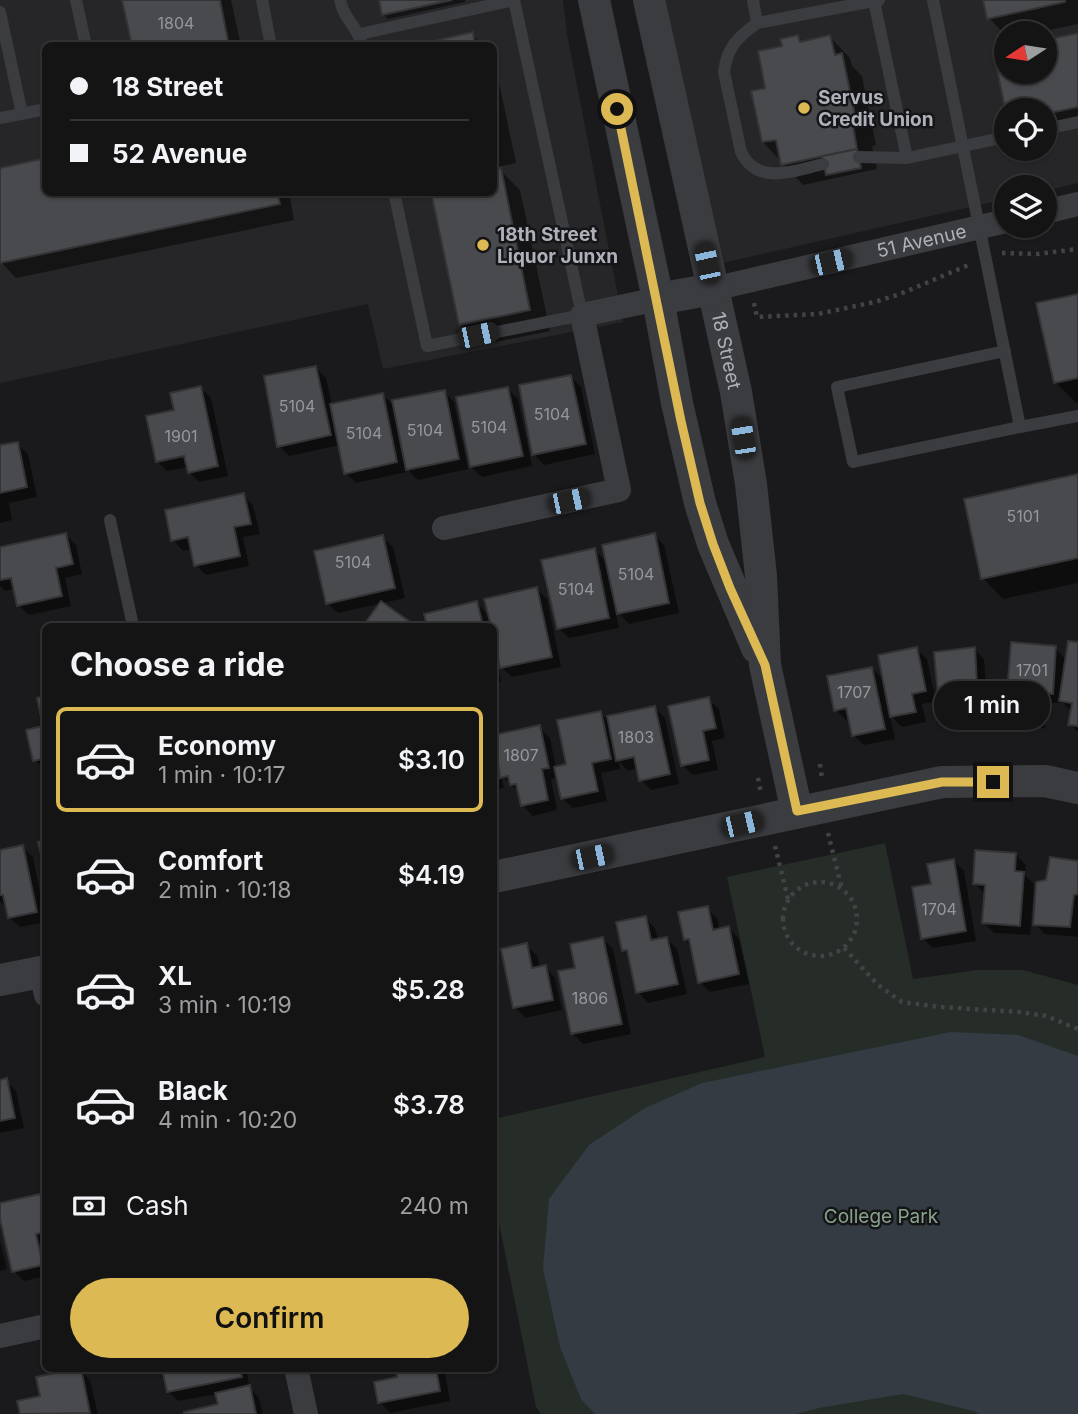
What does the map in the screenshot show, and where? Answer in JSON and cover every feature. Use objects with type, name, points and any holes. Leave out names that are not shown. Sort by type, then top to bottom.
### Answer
[{"type":"street","name":"18 Street","points":[[594,0],[658,299],[679,414],[700,503],[717,555],[765,665]]},
{"type":"street","name":"18 Street","points":[[649,0],[736,392],[751,484],[761,576],[765,665],[797,811]]},
{"type":"street","points":[[1057,209],[1078,204]]},
{"type":"street","name":"51 Avenue","points":[[713,289],[994,224]]},
{"type":"street","points":[[444,528],[619,490],[582,315],[713,289]]},
{"type":"street","points":[[497,876],[942,782],[1045,781],[1078,788]]},
{"type":"street","points":[[0,980],[42,979]]},
{"type":"street","points":[[0,1336],[42,1327]]},
{"type":"street","points":[[297,1372],[306,1414]]},
{"type":"lane","points":[[76,0],[85,42]]},
{"type":"lane","points":[[262,0],[270,42]]},
{"type":"lane","points":[[340,0],[343,14],[361,40],[514,0],[582,315],[427,345],[395,196]]},
{"type":"lane","points":[[753,0],[757,23]]},
{"type":"lane","points":[[823,164],[774,174],[760,172],[746,161],[741,152],[724,72],[726,59],[739,36],[757,23],[876,0],[907,158]]},
{"type":"lane","points":[[933,0],[1020,427]]},
{"type":"lane","points":[[0,12],[22,114]]},
{"type":"lane","points":[[0,118],[42,110]]},
{"type":"lane","points":[[1057,126],[1078,122]]},
{"type":"lane","points":[[862,156],[907,158],[994,140]]},
{"type":"lane","points":[[1005,351],[837,387],[853,462],[1078,416]]},
{"type":"lane","points":[[110,520],[132,623]]},
{"type":"path","points":[[756,312],[757,317],[818,314],[900,294],[1006,252],[1037,254],[1078,249]]},
{"type":"path","points":[[828,833],[842,889],[856,909],[854,933],[844,948],[827,956],[815,956],[793,945],[783,923],[784,911],[797,890],[807,884],[819,882],[842,889]]},
{"type":"path","points":[[775,845],[789,900]]},
{"type":"path","points":[[844,948],[878,985],[902,1002],[1046,1016],[1078,1029]]},
{"type":"shaded area","points":[[0,0],[563,0],[567,34],[623,322],[383,369],[368,304],[0,383]]},
{"type":"shaded area","points":[[663,0],[1078,0],[1078,183],[1057,188],[1057,175],[994,175],[994,202],[718,264]]},
{"type":"shaded area","name":"College Park","points":[[951,1032],[1018,1035],[1078,1056],[1078,1414],[980,1414],[903,1394],[795,1414],[595,1414],[581,1399],[560,1347],[543,1268],[549,1199],[589,1145],[645,1108],[702,1083]]},
{"type":"green space","name":"College Park","points":[[885,843],[913,979],[978,970],[1023,970],[1078,985],[1078,1414],[541,1414],[536,1407],[497,1213],[497,1118],[765,1057],[727,877]]},
{"type":"building","points":[[122,0],[220,0],[228,42],[131,42]]},
{"type":"building","points":[[379,0],[452,0],[382,15]]},
{"type":"building","points":[[983,0],[1065,0],[1065,2],[987,19]]},
{"type":"building","points":[[473,32],[474,42],[429,42]]},
{"type":"building","points":[[1078,33],[1078,107],[1057,111],[1057,98],[1003,98],[1000,84],[1057,84],[1057,37]]},
{"type":"building","name":"Servus Credit Union","points":[[798,35],[800,42],[830,35],[835,55],[842,53],[857,125],[853,126],[857,149],[781,165],[776,140],[762,142],[751,91],[765,88],[758,51],[782,46],[780,39]]},
{"type":"building","points":[[857,149],[861,168],[826,175],[822,156]]},
{"type":"building","points":[[42,159],[42,196],[278,196],[280,204],[0,263],[0,168]]},
{"type":"building","points":[[501,168],[530,310],[459,325],[432,196],[497,196],[497,169]]},
{"type":"building","points":[[1078,294],[1078,378],[1054,383],[1036,303]]},
{"type":"building","points":[[316,366],[331,435],[277,447],[264,376]]},
{"type":"building","points":[[571,375],[586,444],[532,455],[519,385]]},
{"type":"building","points":[[201,386],[218,466],[188,473],[184,456],[156,462],[146,416],[174,410],[170,393]]},
{"type":"building","points":[[508,387],[523,456],[470,467],[456,397]]},
{"type":"building","points":[[445,390],[459,459],[406,470],[392,400]]},
{"type":"building","points":[[383,393],[397,462],[344,474],[330,404]]},
{"type":"building","points":[[18,442],[27,487],[0,493],[0,445]]},
{"type":"building","points":[[1078,474],[1078,558],[981,579],[964,499]]},
{"type":"building","points":[[244,493],[251,524],[234,527],[240,556],[194,566],[188,537],[171,541],[165,510]]},
{"type":"building","points":[[66,533],[73,564],[56,568],[62,596],[17,606],[11,578],[0,580],[0,547]]},
{"type":"building","points":[[655,533],[669,603],[617,614],[602,545]]},
{"type":"building","points":[[383,535],[395,588],[326,604],[314,551]]},
{"type":"building","points":[[595,548],[609,618],[557,629],[541,560]]},
{"type":"building","points":[[537,587],[552,657],[500,668],[497,623],[490,623],[484,599]]},
{"type":"building","points":[[381,601],[412,623],[365,623]]},
{"type":"building","points":[[477,601],[482,623],[426,623],[424,614]]},
{"type":"building","points":[[1068,641],[1078,642],[1078,726],[1068,725],[1072,703],[1059,701]]},
{"type":"building","points":[[1011,642],[1056,646],[1053,694],[1037,693],[1036,719],[1005,718]]},
{"type":"building","points":[[917,647],[926,691],[912,694],[916,712],[890,717],[878,655]]},
{"type":"building","points":[[975,647],[977,686],[989,686],[992,714],[962,717],[960,693],[938,695],[934,652]]},
{"type":"building","points":[[872,667],[885,729],[852,736],[846,708],[834,711],[827,676]]},
{"type":"building","points":[[42,697],[42,721],[37,698]]},
{"type":"building","points":[[709,697],[716,728],[703,731],[709,760],[681,766],[668,706]]},
{"type":"building","points":[[655,706],[670,774],[639,781],[634,757],[616,761],[607,716]]},
{"type":"building","points":[[601,711],[611,759],[592,763],[598,791],[561,799],[554,767],[566,764],[557,720]]},
{"type":"building","points":[[540,725],[549,768],[542,769],[548,800],[521,806],[516,784],[510,785],[508,776],[500,778],[497,734]]},
{"type":"building","points":[[42,726],[42,759],[33,761],[26,730]]},
{"type":"building","points":[[42,841],[42,858],[38,842]]},
{"type":"building","points":[[23,845],[37,912],[8,918],[3,895],[0,895],[0,850]]},
{"type":"building","points":[[975,850],[1016,853],[1015,871],[1024,872],[1020,926],[982,923],[985,885],[973,884]]},
{"type":"building","points":[[1050,857],[1078,861],[1078,894],[1074,895],[1070,927],[1033,925],[1036,882],[1046,880]]},
{"type":"building","points":[[954,859],[966,931],[921,939],[912,887],[931,884],[927,864]]},
{"type":"building","points":[[708,906],[713,930],[729,926],[739,974],[698,983],[689,939],[684,940],[678,912]]},
{"type":"building","points":[[646,916],[651,940],[667,937],[678,984],[636,993],[627,950],[622,951],[616,922]]},
{"type":"building","points":[[603,937],[622,1024],[571,1034],[558,971],[575,968],[570,944]]},
{"type":"building","points":[[527,943],[532,968],[546,965],[553,1000],[513,1008],[501,949]]},
{"type":"building","points":[[7,1078],[15,1118],[0,1121],[0,1080]]},
{"type":"building","points":[[40,1194],[42,1233],[36,1234],[42,1265],[12,1272],[0,1219],[0,1203]]},
{"type":"building","points":[[61,1372],[82,1372],[90,1413],[20,1414],[17,1401],[40,1396],[36,1377]]},
{"type":"building","points":[[163,1372],[241,1372],[242,1377],[167,1392]]},
{"type":"building","points":[[396,1372],[437,1372],[440,1391],[378,1403],[374,1382],[397,1377]]},
{"type":"building","points":[[250,1385],[256,1414],[184,1414],[218,1404],[215,1393]]},
{"type":"place","name":"Servus Credit Union","points":[[804,108]]},
{"type":"place","name":"18th Street Liquor Junxn","points":[[483,245]]},
{"type":"route","points":[[617,109],[700,503],[730,588],[765,665],[797,811],[942,782],[993,782]]}]
